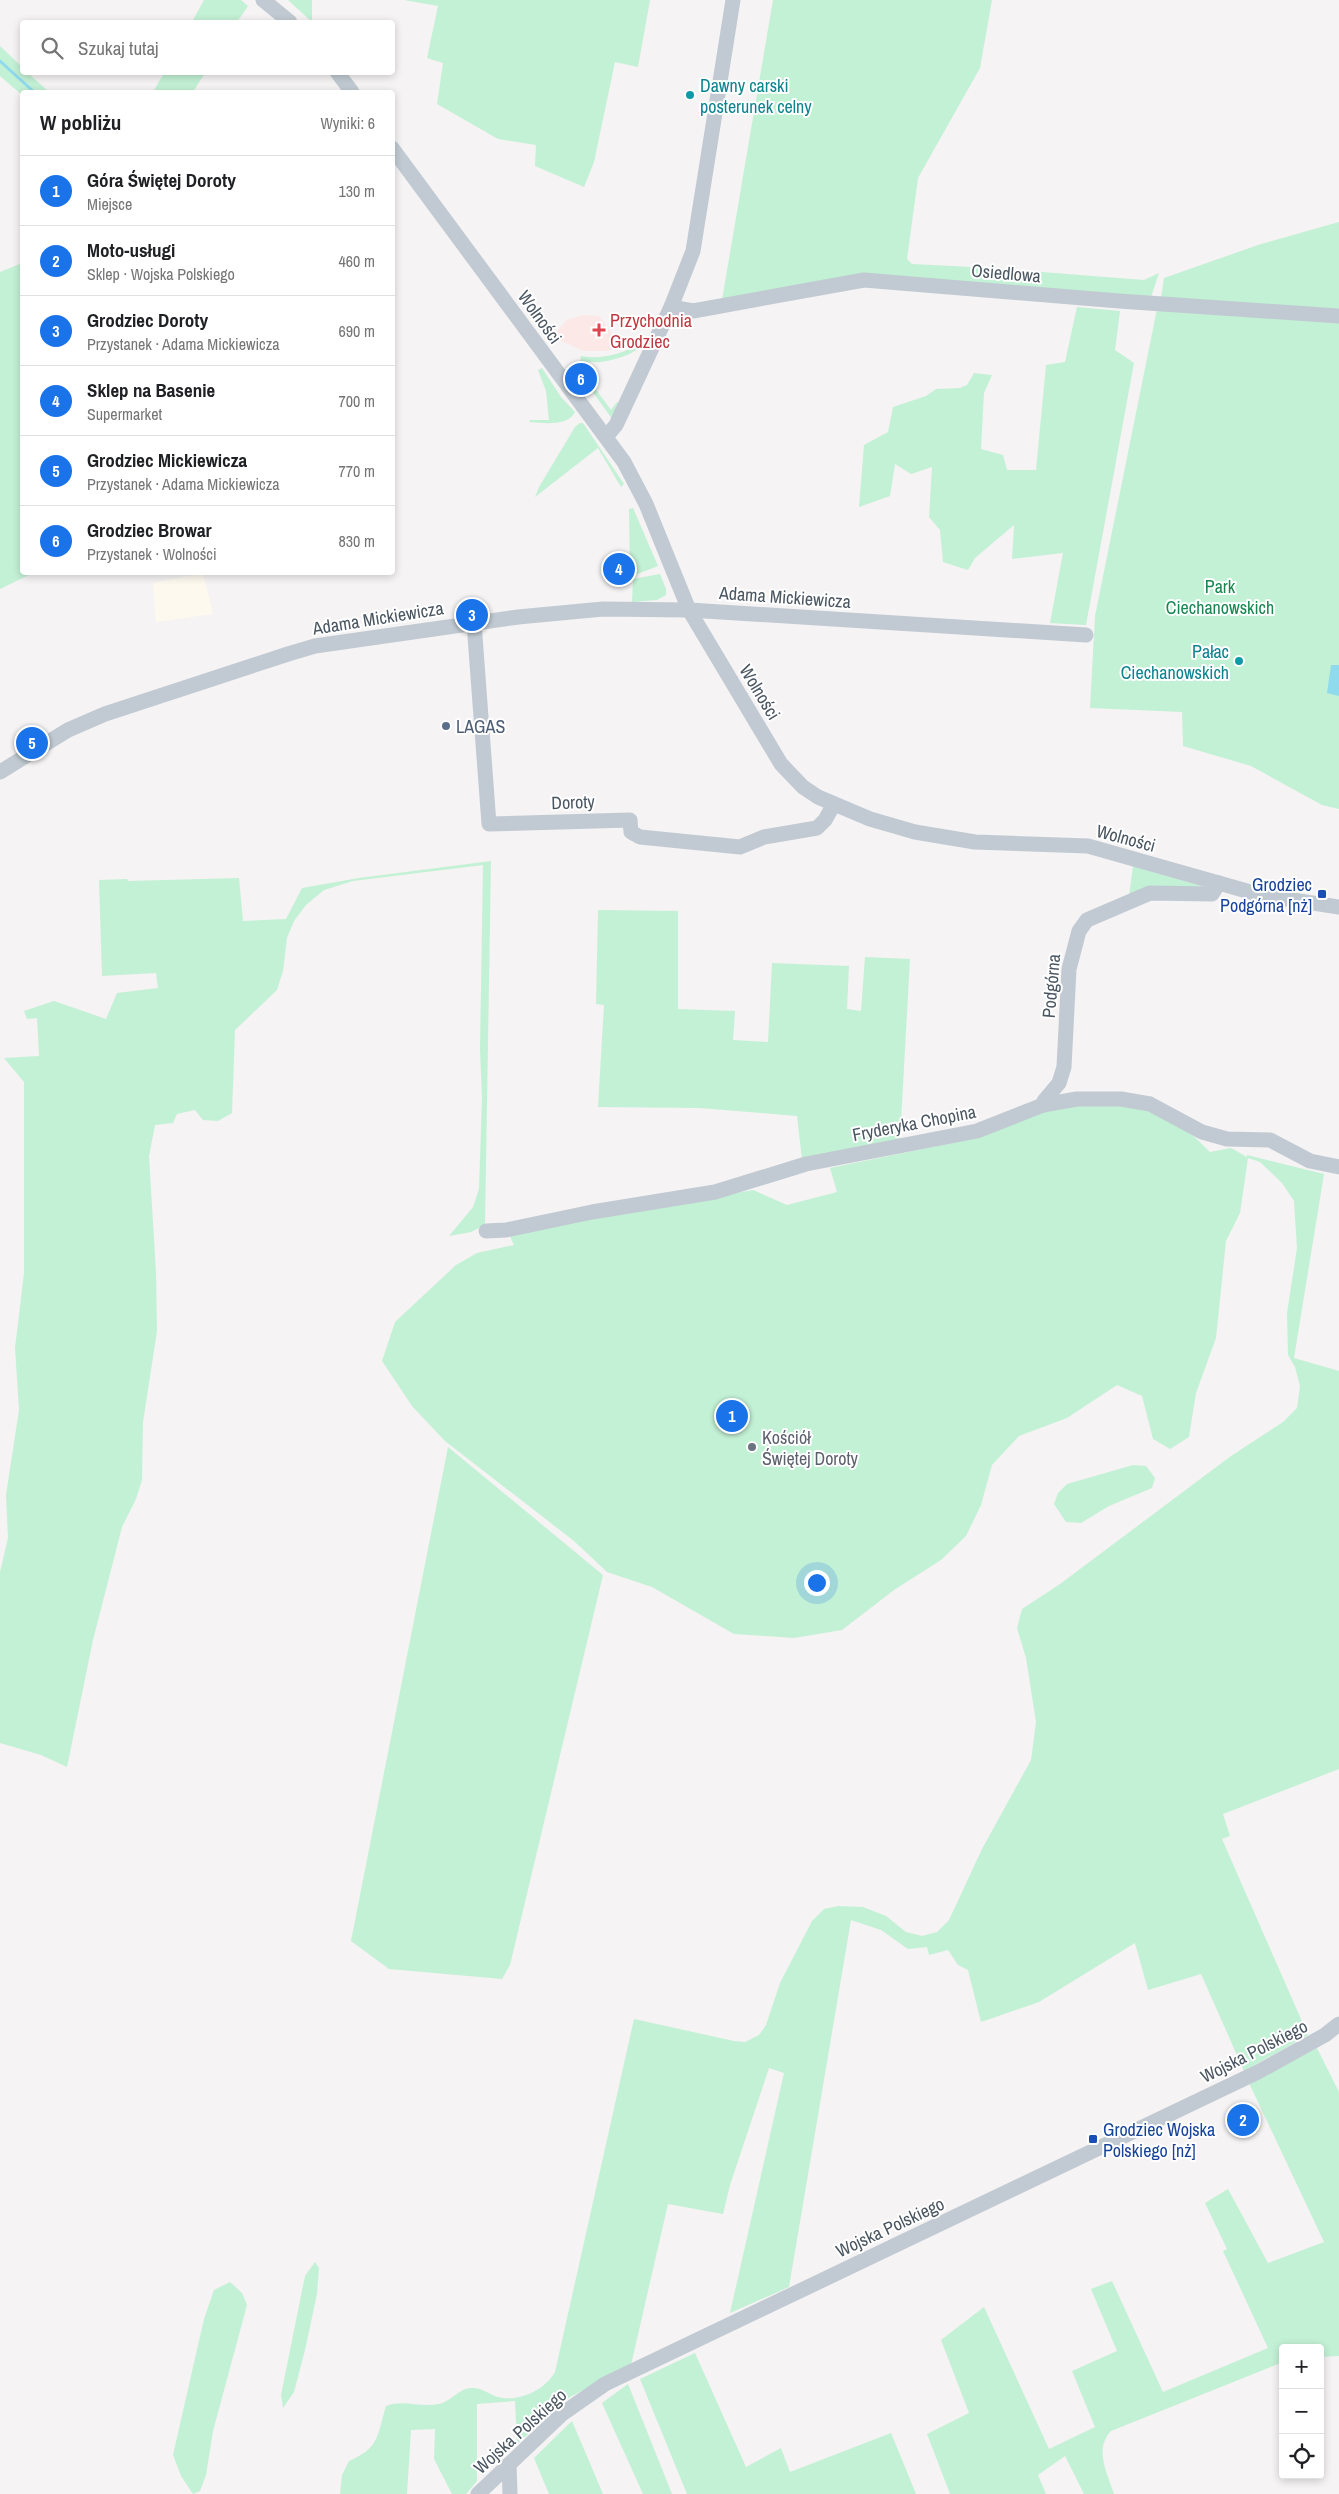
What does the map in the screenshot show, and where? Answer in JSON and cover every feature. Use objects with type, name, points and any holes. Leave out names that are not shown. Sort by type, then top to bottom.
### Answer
[{"type":"street","points":[[263,0],[288,20]]},
{"type":"street","points":[[606,437],[616,425],[672,307],[693,252],[732,0]]},
{"type":"street","points":[[340,75],[351,90]]},
{"type":"street","name":"Wolności","points":[[395,152],[624,462],[646,504],[689,610],[781,764],[803,787],[834,804],[870,819],[915,832],[975,842],[1088,846],[1273,897],[1339,907]]},
{"type":"street","name":"Osiedlowa","points":[[672,307],[693,311],[864,280],[1119,301],[1339,316]]},
{"type":"street","name":"Adama Mickiewicza","points":[[0,772],[68,730],[94,719],[247,666],[315,646],[474,623],[578,610],[689,610],[1086,635]]},
{"type":"street","name":"Doroty","points":[[474,623],[489,824],[630,820],[631,832],[640,837],[740,848],[764,837],[817,828],[825,820],[834,804]]},
{"type":"street","name":"Podgórna","points":[[1043,1106],[1044,1101],[1059,1083],[1064,1067],[1069,969],[1079,931],[1087,920],[1150,893],[1212,894],[1219,883]]},
{"type":"street","name":"Fryderyka Chopina","points":[[486,1231],[506,1230],[592,1212],[715,1192],[806,1164],[977,1131],[1043,1106],[1078,1099],[1121,1099],[1150,1104],[1202,1132],[1227,1139],[1270,1140],[1310,1161],[1339,1167]]},
{"type":"street","name":"Wojska Polskiego","points":[[478,2494],[562,2414],[605,2384],[1258,2072],[1325,2035],[1339,2024]]},
{"type":"street","points":[[509,2464],[510,2494]]},
{"type":"shaded area","points":[[584,315],[599,316],[622,347],[607,351],[584,351],[552,337],[567,320]]},
{"type":"shaded area","points":[[193,575],[203,575],[213,614],[156,622],[153,583]]},
{"type":"green space","points":[[204,0],[241,0],[248,6],[238,20],[193,20]]},
{"type":"green space","points":[[288,0],[312,0],[312,20]]},
{"type":"green space","points":[[404,0],[650,0],[638,67],[615,62],[594,162],[584,187],[535,166],[536,145],[498,139],[437,104],[443,63],[427,58],[438,6]]},
{"type":"green space","points":[[773,0],[992,0],[980,68],[918,178],[907,259],[912,264],[992,268],[1144,280],[1159,273],[1150,300],[865,276],[722,300]]},
{"type":"green space","points":[[0,46],[20,65],[20,75],[30,75],[47,90],[20,90],[20,93],[0,76]]},
{"type":"green space","points":[[163,75],[204,75],[194,90],[154,90]]},
{"type":"green space","points":[[1339,222],[1339,309],[1161,298],[1164,278],[1261,244]]},
{"type":"green space","points":[[20,264],[20,575],[29,575],[0,589],[0,272]]},
{"type":"green space","points":[[1077,307],[1120,311],[1115,350],[1134,363],[1086,625],[1050,623],[1063,553],[1012,559],[1014,525],[975,558],[968,570],[943,562],[940,530],[929,517],[932,467],[911,474],[895,464],[890,496],[859,507],[864,445],[888,432],[893,407],[926,396],[936,389],[960,388],[967,385],[974,373],[992,375],[984,393],[981,449],[1003,455],[1007,470],[1036,470],[1046,365],[1065,362]]},
{"type":"green space","name":"Park Ciechanowskich","points":[[1157,309],[1339,321],[1339,809],[1322,805],[1251,766],[1183,746],[1182,712],[1090,708],[1095,616]]},
{"type":"green space","points":[[652,337],[635,351],[621,357],[600,362],[583,363],[581,365],[580,363],[581,356],[610,356],[627,350]]},
{"type":"green space","points":[[542,368],[561,397],[575,412],[567,420],[555,423],[529,422],[530,420],[549,420],[546,391],[538,370]]},
{"type":"green space","points":[[580,368],[611,410],[617,402],[620,406],[613,420],[579,373]]},
{"type":"green space","points":[[583,423],[624,484],[621,487],[598,448],[535,497],[575,427]]},
{"type":"green space","points":[[633,508],[658,566],[630,577],[629,509]]},
{"type":"green space","points":[[660,574],[666,589],[666,595],[657,600],[632,602],[633,579]]},
{"type":"green space","points":[[491,861],[485,1225],[471,1232],[449,1236],[473,1207],[479,1189],[482,1098],[480,1050],[483,865],[353,881],[324,890],[306,905],[294,921],[287,938],[283,971],[277,990],[235,1030],[232,1113],[218,1121],[203,1120],[195,1110],[177,1114],[173,1123],[155,1125],[149,1156],[156,1273],[157,1331],[143,1422],[142,1480],[136,1499],[122,1527],[93,1640],[67,1767],[41,1755],[0,1743],[0,1572],[8,1538],[6,1495],[19,1410],[15,1348],[24,1273],[24,1082],[4,1058],[39,1056],[37,1018],[27,1019],[24,1011],[54,1001],[106,1019],[117,993],[158,988],[156,973],[102,976],[99,880],[239,878],[243,921],[286,919],[302,888],[359,878]]},
{"type":"green space","points":[[1133,866],[1205,887],[1129,896]]},
{"type":"green space","points":[[598,910],[678,911],[678,1009],[735,1011],[733,1040],[768,1042],[772,963],[849,966],[847,1009],[861,1011],[865,957],[910,959],[900,1140],[802,1159],[797,1116],[700,1108],[598,1107],[604,1005],[596,1004]]},
{"type":"green space","points":[[1127,1102],[1178,1121],[1210,1152],[1231,1148],[1247,1157],[1247,1155],[1324,1174],[1294,1358],[1339,1371],[1339,1769],[1223,1814],[1230,1836],[1222,1839],[1308,2035],[1244,2071],[1201,1974],[1148,1990],[1135,1943],[1039,2002],[981,2022],[968,1970],[958,1965],[948,1950],[929,1955],[927,1947],[908,1949],[881,1930],[851,1920],[789,2287],[730,2313],[784,2073],[769,2068],[730,2185],[723,2214],[668,2204],[631,2365],[570,2397],[517,2444],[515,2401],[477,2404],[477,2481],[466,2494],[452,2494],[434,2459],[435,2429],[411,2430],[407,2494],[340,2494],[342,2475],[349,2461],[372,2446],[379,2433],[386,2406],[399,2403],[439,2404],[468,2388],[479,2389],[503,2398],[521,2397],[537,2390],[555,2372],[634,2019],[745,2042],[759,2035],[766,2025],[780,1983],[812,1921],[824,1909],[838,1906],[863,1907],[886,1916],[906,1932],[922,1936],[937,1932],[949,1920],[982,1849],[1031,1760],[1036,1722],[1026,1658],[1017,1628],[1022,1609],[1060,1584],[1231,1456],[1283,1422],[1297,1408],[1300,1386],[1295,1367],[1288,1355],[1287,1313],[1297,1248],[1294,1201],[1282,1183],[1260,1162],[1248,1158],[1240,1213],[1226,1241],[1216,1338],[1196,1393],[1189,1437],[1170,1449],[1153,1439],[1142,1396],[1117,1385],[1067,1418],[1019,1436],[992,1465],[981,1505],[966,1536],[941,1560],[894,1590],[842,1630],[794,1638],[734,1634],[652,1587],[607,1572],[574,1541],[445,1441],[412,1406],[382,1361],[395,1322],[456,1265],[477,1253],[514,1245],[508,1232],[753,1190],[787,1205],[837,1192],[830,1168],[961,1141],[1059,1105]]},
{"type":"green space","points":[[448,1447],[603,1575],[510,1965],[502,1979],[389,1969],[351,1941]]},
{"type":"green space","points":[[1133,1465],[1146,1466],[1155,1478],[1152,1488],[1109,1506],[1081,1523],[1066,1522],[1054,1504],[1058,1493],[1067,1484]]},
{"type":"green space","points":[[1317,2048],[1339,2092],[1339,2356],[1324,2357],[1324,2344],[1279,2344],[1279,2364],[1111,2431],[1103,2445],[1103,2453],[1105,2470],[1114,2494],[1084,2494],[1065,2456],[1038,2475],[1046,2494],[950,2494],[927,2434],[969,2413],[941,2340],[984,2307],[1049,2449],[1095,2427],[1072,2371],[1117,2351],[1091,2289],[1112,2281],[1163,2392],[1268,2348],[1223,2251],[1227,2249],[1205,2203],[1228,2189],[1268,2263],[1324,2242],[1249,2083]]},
{"type":"green space","points":[[315,2262],[319,2268],[317,2294],[305,2350],[294,2392],[283,2408],[281,2395],[305,2276]]},
{"type":"green space","points":[[230,2282],[242,2293],[247,2305],[213,2431],[206,2475],[200,2491],[193,2494],[181,2476],[173,2455],[204,2319],[214,2290]]},
{"type":"green space","points":[[695,2353],[746,2467],[781,2448],[790,2472],[891,2433],[916,2494],[687,2494],[640,2379]]},
{"type":"green space","points":[[628,2384],[672,2494],[643,2494],[602,2403]]},
{"type":"green space","points":[[572,2421],[603,2494],[549,2494],[534,2458]]},
{"type":"water","points":[[1331,665],[1339,665],[1339,696],[1327,693]]},
{"type":"waterway","points":[[0,61],[32,90]]},
{"type":"place","name":"Dawny carski posterunek celny","points":[[690,95]]},
{"type":"place","name":"Przychodnia Grodziec","points":[[599,330]]},
{"type":"place","name":"Grodziec Browar","points":[[581,379]]},
{"type":"place","name":"Sklep na Basenie","points":[[619,569]]},
{"type":"place","name":"Grodziec Doroty","points":[[472,615]]},
{"type":"place","name":"Pałac Ciechanowskich","points":[[1239,661]]},
{"type":"place","name":"LAGAS","points":[[446,726]]},
{"type":"place","name":"Grodziec Mickiewicza","points":[[32,743]]},
{"type":"place","name":"Grodziec Podgórna [nż]","points":[[1322,894]]},
{"type":"place","name":"Góra Świętej Doroty","points":[[732,1416]]},
{"type":"place","name":"Kościół Świętej Doroty","points":[[752,1447]]},
{"type":"place","name":"Moto-usługi","points":[[1243,2120]]},
{"type":"place","name":"Grodziec Wojska Polskiego [nż]","points":[[1093,2139]]}]
